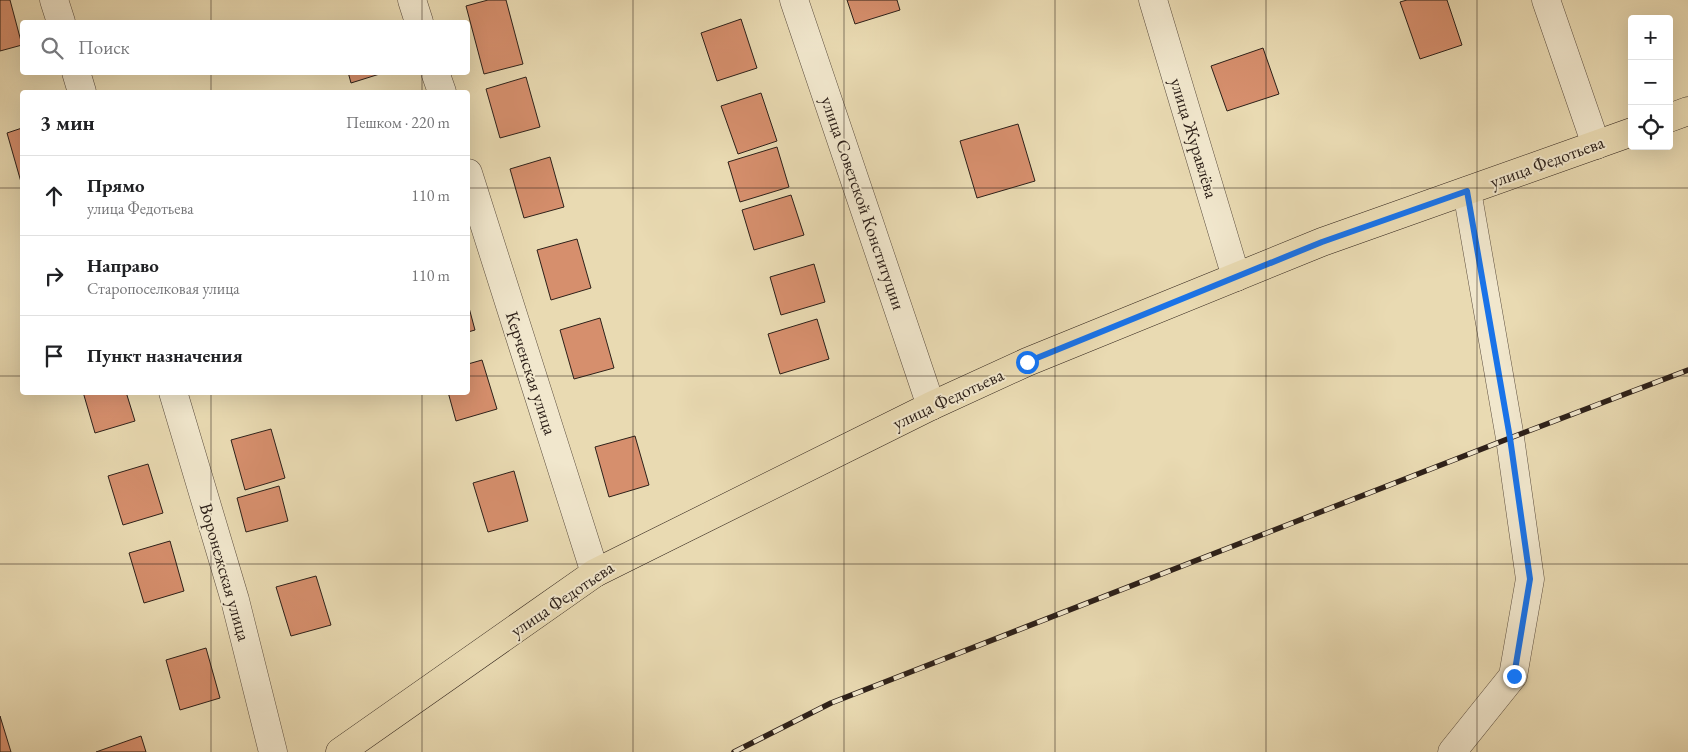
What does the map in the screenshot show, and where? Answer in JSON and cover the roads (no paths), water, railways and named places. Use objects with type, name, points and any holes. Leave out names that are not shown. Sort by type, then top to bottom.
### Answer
[{"type":"main road","points":[[1673,117],[1688,111]]},
{"type":"main road","name":"улица Федотьева","points":[[340,752],[595,573],[931,406],[1027,362],[1322,242],[1628,133]]},
{"type":"street","points":[[54,0],[60,20]]},
{"type":"street","points":[[412,0],[418,20]]},
{"type":"street","name":"улица Советской Конституции","points":[[794,0],[931,406]]},
{"type":"street","name":"улица Журавлёва","points":[[1153,0],[1236,276]]},
{"type":"street","points":[[1546,0],[1596,145]]},
{"type":"street","points":[[77,75],[81,90]]},
{"type":"street","points":[[436,75],[441,90]]},
{"type":"street","name":"Керченская улица","points":[[470,179],[595,573]]},
{"type":"street","points":[[1452,752],[1514,676],[1530,579],[1510,438],[1467,191]]},
{"type":"street","name":"Воронежская улица","points":[[174,395],[236,600],[273,752]]},
{"type":"railway","points":[[734,752],[831,703],[1688,370]]}]
